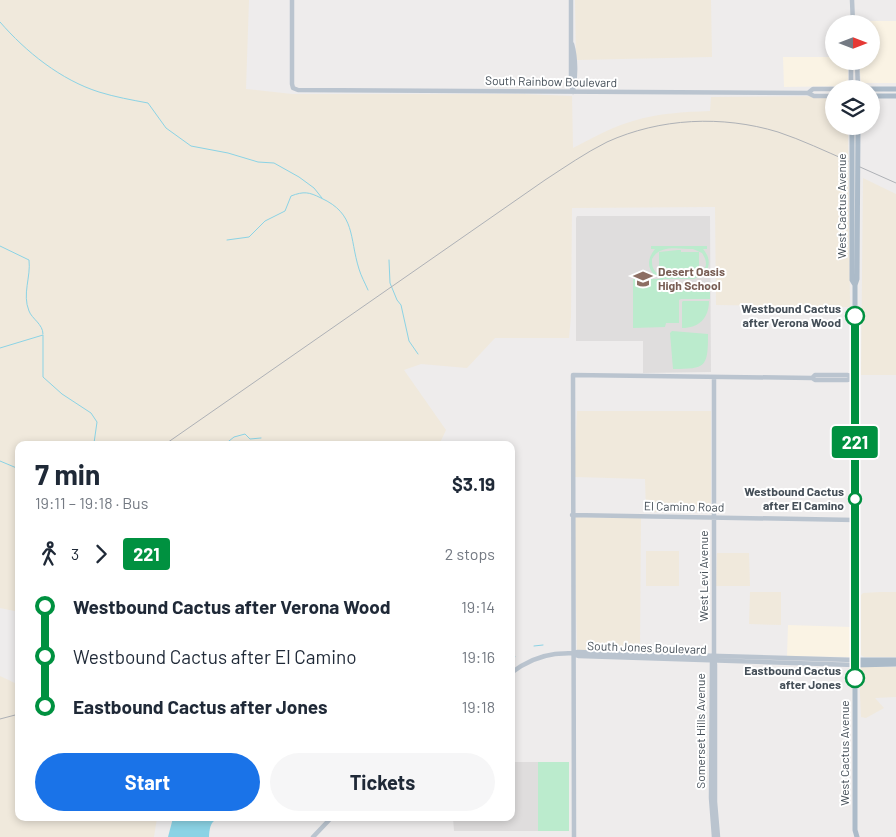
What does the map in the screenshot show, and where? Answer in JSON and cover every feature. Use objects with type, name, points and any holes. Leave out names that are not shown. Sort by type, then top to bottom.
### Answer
[{"type":"main road","points":[[880,89],[896,90]]},
{"type":"main road","points":[[880,96],[896,96]]},
{"type":"main road","name":"West Cactus Avenue","points":[[853,135],[855,155],[852,280],[855,285],[855,830],[857,837]]},
{"type":"main road","name":"West Cactus Avenue","points":[[855,155],[857,135]]},
{"type":"main road","name":"South Jones Boulevard","points":[[855,662],[896,660]]},
{"type":"main road","name":"South Jones Boulevard","points":[[855,662],[896,664]]},
{"type":"main road","name":"West Cactus Avenue","points":[[852,837],[855,830]]},
{"type":"street","name":"South Rainbow Boulevard","points":[[292,0],[292,84],[293,88],[306,91],[808,93],[814,96],[825,96]]},
{"type":"street","points":[[571,0],[571,84],[573,92]]},
{"type":"street","points":[[852,0],[853,15]]},
{"type":"street","name":"South Rainbow Boulevard","points":[[808,93],[813,89],[825,89]]},
{"type":"street","points":[[574,837],[572,654],[573,375],[812,378],[815,375],[847,375],[855,378]]},
{"type":"street","name":"West Levi Avenue","points":[[713,659],[714,377]]},
{"type":"street","name":"El Camino Road","points":[[572,516],[856,520]]},
{"type":"street","name":"South Jones Boulevard","points":[[515,670],[541,657],[553,654],[855,662]]},
{"type":"street","name":"Somerset Hills Avenue","points":[[713,659],[711,798],[714,837]]},
{"type":"street","name":"Somerset Hills Avenue","points":[[713,659],[715,802],[718,837]]},
{"type":"street","points":[[314,837],[328,821]]},
{"type":"shaded area","points":[[880,21],[896,21],[896,83],[880,83],[880,80],[861,80],[860,70],[880,70]]},
{"type":"shaded area","points":[[783,57],[825,57],[825,70],[848,70],[848,80],[825,80],[825,86],[784,87]]},
{"type":"shaded area","name":"Desert Oasis High School","points":[[577,216],[710,216],[711,372],[643,373],[643,341],[576,341]]},
{"type":"shaded area","points":[[788,625],[851,627],[850,657],[787,656]]},
{"type":"shaded area","points":[[515,762],[538,762],[538,831],[454,831],[453,821],[515,821]]},
{"type":"green space","points":[[651,246],[707,246],[707,249],[703,249],[709,262],[704,274],[694,279],[663,279],[663,285],[710,285],[710,299],[679,300],[679,323],[666,323],[665,327],[633,328],[633,279],[661,279],[653,273],[649,266],[650,258],[655,249],[651,249]],"holes":[[[665,249],[693,249],[702,253],[706,262],[704,269],[690,276],[670,277],[657,273],[654,270],[652,259],[655,254]]]},
{"type":"green space","points":[[681,250],[681,252],[699,252],[699,273],[659,273],[659,252]]},
{"type":"green space","points":[[683,301],[709,301],[709,307],[702,321],[688,328],[682,328]]},
{"type":"green space","points":[[672,331],[708,334],[706,360],[703,364],[699,367],[673,369],[670,333]]},
{"type":"green space","points":[[538,762],[569,762],[569,831],[538,831]]},
{"type":"sand","points":[[0,0],[249,0],[246,89],[292,94],[523,94],[572,96],[573,148],[625,123],[643,118],[672,113],[710,111],[711,97],[825,96],[825,135],[848,135],[850,307],[716,305],[715,207],[572,208],[571,317],[569,338],[495,338],[467,368],[421,364],[404,370],[446,430],[441,441],[15,441],[15,611],[0,608]]},
{"type":"sand","points":[[575,0],[711,0],[712,57],[576,60]]},
{"type":"sand","points":[[863,178],[896,194],[896,375],[861,375]]},
{"type":"sand","points":[[577,411],[711,411],[711,512],[646,512],[645,479],[574,477]]},
{"type":"sand","points":[[574,517],[641,518],[640,652],[577,650]]},
{"type":"sand","points":[[646,551],[679,551],[679,586],[646,586]]},
{"type":"sand","points":[[717,553],[749,553],[750,586],[716,586]]},
{"type":"sand","points":[[750,592],[781,592],[781,625],[749,624]]},
{"type":"sand","points":[[896,592],[896,657],[864,657],[861,655],[861,595],[863,593]]},
{"type":"sand","points":[[860,667],[896,667],[896,697],[875,698],[884,708],[866,718],[861,717]]},
{"type":"sand","points":[[0,676],[15,683],[15,821],[157,821],[154,837],[0,837]]},
{"type":"water","points":[[172,821],[214,821],[211,824],[209,837],[168,837]]},
{"type":"waterway","points":[[0,22],[21,44],[45,64],[71,80],[99,92],[148,103],[166,128],[191,146],[228,153],[258,162],[274,163],[299,177],[314,188],[322,198]]},
{"type":"waterway","points":[[227,240],[249,237],[265,221],[285,211],[291,196],[299,193],[313,194],[332,204],[346,219],[359,269],[368,290]]},
{"type":"waterway","points":[[0,246],[29,260],[26,292],[27,305],[30,314],[43,330],[43,334]]},
{"type":"waterway","points":[[389,260],[390,283],[401,305],[409,341],[418,354]]},
{"type":"waterway","points":[[0,348],[43,335],[43,377],[62,394],[91,413],[97,422],[94,441]]},
{"type":"waterway","points":[[229,441],[234,437],[245,434],[250,439],[261,438]]},
{"type":"waterway","points":[[0,461],[15,467]]},
{"type":"waterway","points":[[534,646],[543,645]]},
{"type":"railway","points":[[170,441],[545,180],[607,142],[648,128],[670,124],[713,121],[735,123],[778,132],[848,161]]},
{"type":"railway","points":[[860,167],[896,183]]},
{"type":"railway","points":[[0,719],[15,715]]},
{"type":"bus line","name":"221","points":[[855,316],[855,678]]},
{"type":"place","name":"Desert Oasis High School","points":[[643,279]]},
{"type":"place","name":"Westbound Cactus after Verona Wood","points":[[855,316]]},
{"type":"place","name":"Westbound Cactus after El Camino","points":[[855,499]]},
{"type":"place","name":"Eastbound Cactus after Jones","points":[[855,678]]}]
